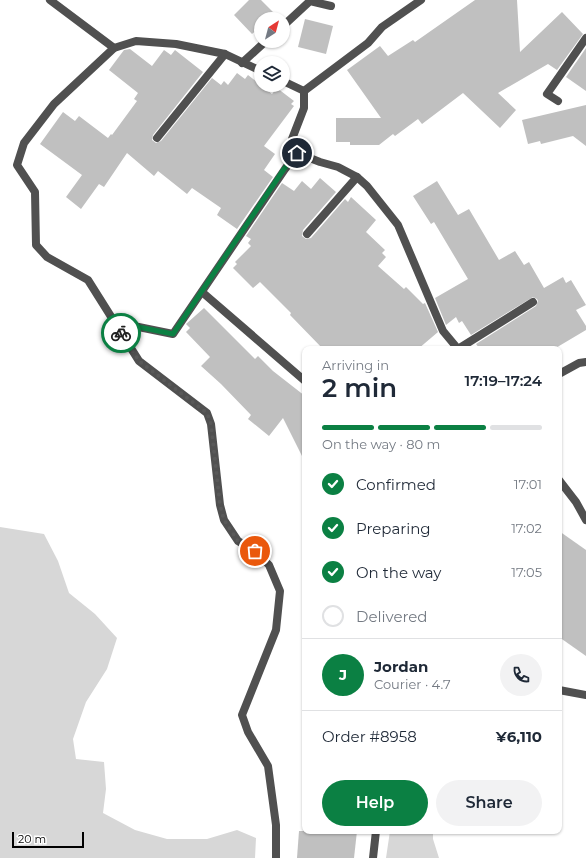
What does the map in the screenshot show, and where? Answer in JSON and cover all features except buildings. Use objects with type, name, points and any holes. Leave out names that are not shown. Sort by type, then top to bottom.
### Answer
[{"type":"street","points":[[50,0],[114,48]]},
{"type":"street","points":[[304,90],[368,43],[382,27],[422,0]]},
{"type":"street","points":[[290,20],[310,1],[331,6]]},
{"type":"street","points":[[558,101],[547,94],[586,38]]},
{"type":"street","points":[[254,68],[225,54],[176,44],[136,41],[114,48],[54,104],[24,143],[17,165],[35,192],[36,245],[47,257],[88,280],[139,361],[207,413],[211,424],[220,505],[224,520],[238,541],[255,551],[269,565],[280,591],[276,630],[242,715],[248,732],[268,766],[276,825],[276,858]]},
{"type":"street","points":[[242,63],[258,48]]},
{"type":"street","points":[[157,138],[225,54]]},
{"type":"street","points":[[290,84],[304,90]]},
{"type":"street","points":[[304,90],[304,108],[292,139],[297,153],[338,167],[357,177],[367,186],[398,225],[443,331],[456,346]]},
{"type":"street","points":[[114,322],[173,334],[284,169],[297,153]]},
{"type":"street","points":[[307,234],[357,177]]},
{"type":"street","points":[[202,292],[302,378]]},
{"type":"street","points":[[463,346],[533,302]]},
{"type":"street","points":[[562,372],[579,362],[586,362]]},
{"type":"street","points":[[562,484],[576,502],[586,520]]},
{"type":"street","points":[[562,691],[586,695]]},
{"type":"street","points":[[373,858],[376,834]]},
{"type":"shaded area","points":[[0,527],[44,534],[58,561],[69,593],[95,614],[117,638],[107,669],[86,702],[73,739],[76,759],[104,762],[106,789],[103,813],[135,830],[167,839],[207,839],[237,830],[256,838],[255,858],[0,858]]},
{"type":"shaded area","points":[[390,834],[433,834],[433,839],[439,858],[386,858]]},
{"type":"way so far","points":[[121,333],[139,361],[207,413],[211,424],[220,505],[224,520],[238,541],[255,551]]},
{"type":"route","points":[[121,333],[114,322],[173,334],[284,169],[297,153]]}]
